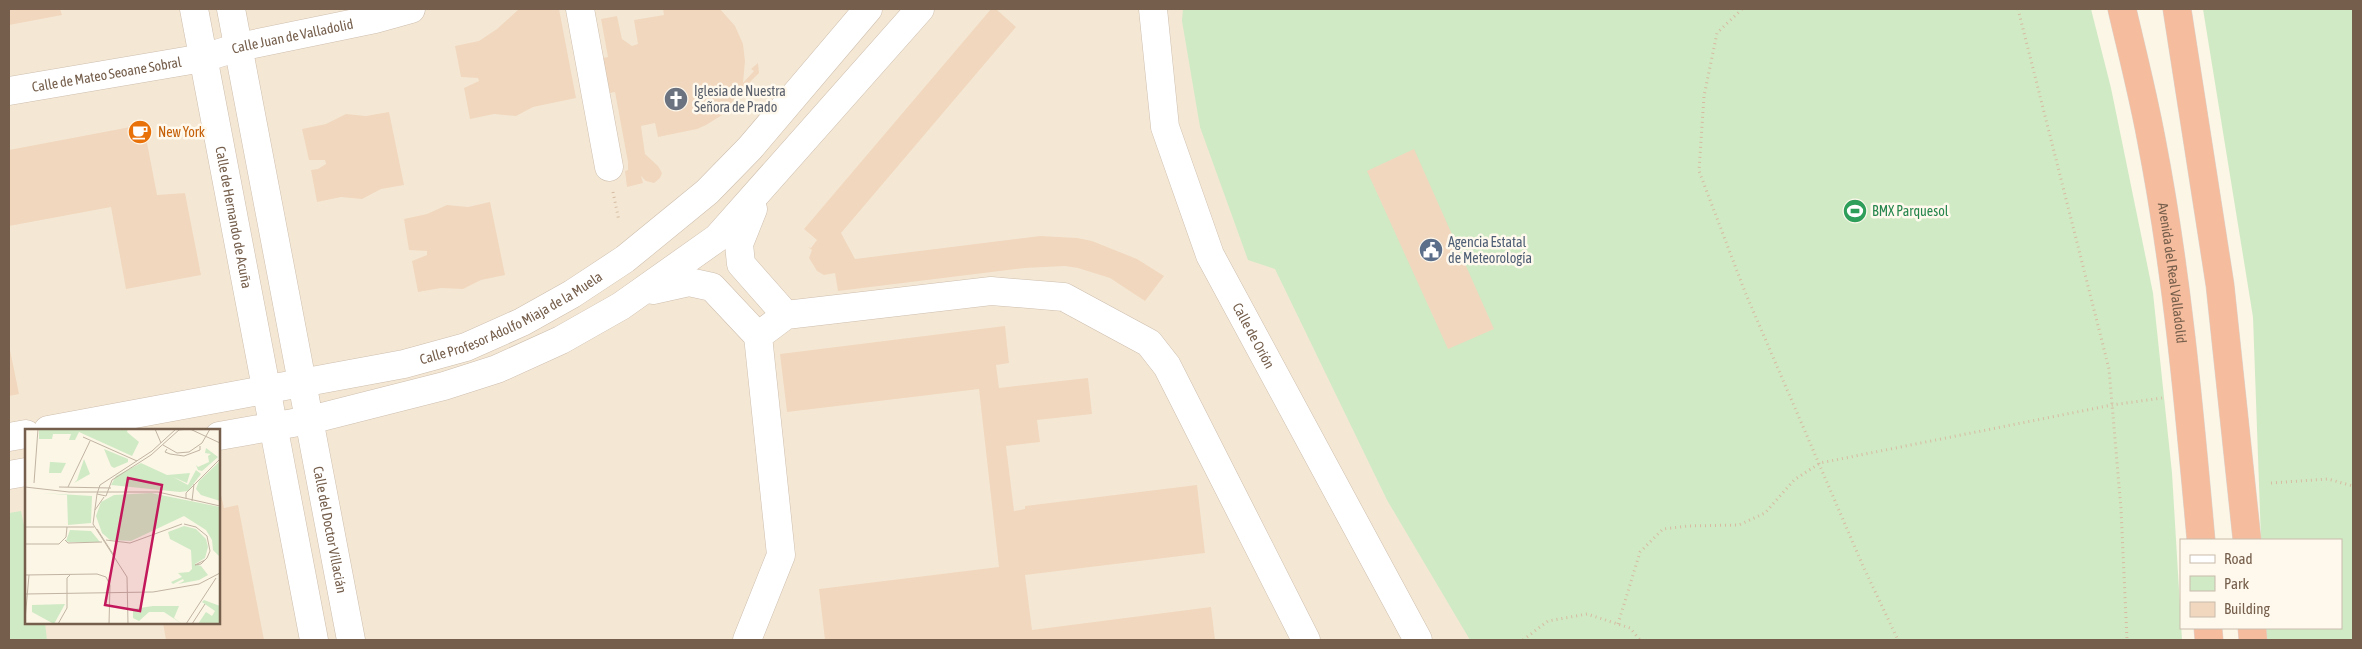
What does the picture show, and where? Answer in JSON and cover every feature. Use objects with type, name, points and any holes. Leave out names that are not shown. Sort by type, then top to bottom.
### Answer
[{"type":"highway","name":"Avenida del Real Valladolid","points":[[2122,9],[2151,139],[2175,288],[2188,395],[2201,539]]},
{"type":"highway","points":[[2177,9],[2220,285],[2247,539]]},
{"type":"street","name":"Calle de Hernando de Acuña","points":[[194,9],[272,426]]},
{"type":"street","points":[[231,9],[310,420]]},
{"type":"street","name":"Calle Juan de Valladolid","points":[[203,58],[239,47],[376,19],[411,9]]},
{"type":"street","points":[[580,9],[609,167]]},
{"type":"street","name":"Calle Profesor Adolfo Miaja de la Muela","points":[[53,429],[404,364],[466,347],[522,322],[572,294],[625,259],[707,192],[750,148],[868,9]]},
{"type":"street","points":[[220,436],[310,420],[444,386],[498,369],[561,340],[639,293],[717,238],[920,9]]},
{"type":"street","name":"Calle de Orión","points":[[1153,9],[1165,127],[1210,255],[1418,640]]},
{"type":"street","name":"Calle de Mateo Seoane Sobral","points":[[9,91],[203,58]]},
{"type":"street","points":[[762,188],[739,244],[741,264],[786,315]]},
{"type":"street","points":[[639,293],[689,282],[712,288],[758,336],[781,555],[747,640]]},
{"type":"street","points":[[758,336],[786,315],[991,291],[1064,297],[1149,343],[1167,366],[1306,640]]},
{"type":"street","name":"Calle del Doctor Villacián","points":[[310,420],[351,640]]},
{"type":"street","points":[[272,426],[314,640]]},
{"type":"street","points":[[9,437],[25,434]]},
{"type":"street","points":[[9,475],[25,472]]},
{"type":"path","points":[[1742,9],[1717,32],[1704,96],[1698,171],[1745,292],[1863,566],[1898,640]]},
{"type":"path","points":[[2018,9],[2109,369],[2121,509],[2127,640]]},
{"type":"path","points":[[1618,624],[1640,552],[1663,529],[1688,526],[1739,525],[1765,513],[1794,480],[1820,463],[2112,405],[2149,400]]},
{"type":"path","points":[[2271,483],[2328,479],[2353,486]]},
{"type":"path","points":[[1523,640],[1548,621],[1587,614],[1630,628],[1640,640]]},
{"type":"shaded area","points":[[9,9],[1214,9],[1501,640],[9,640]]},
{"type":"green space","points":[[1183,9],[2091,9],[2111,88],[2153,293],[2172,473],[2182,640],[1470,640],[1387,500],[1275,269],[1248,260],[1200,127],[1182,21]]},
{"type":"green space","points":[[2203,9],[2353,9],[2353,640],[2264,640],[2264,629],[2342,629],[2342,539],[2261,539],[2253,317]]},
{"type":"green space","points":[[21,511],[25,530],[25,624],[45,624],[47,640],[9,640],[9,513]]},
{"type":"building","points":[[9,9],[60,9],[62,15],[9,25]]},
{"type":"building","points":[[519,9],[559,9],[576,98],[533,107],[516,116],[494,114],[470,119],[464,88],[479,81],[478,78],[461,77],[455,46],[479,41],[497,29]]},
{"type":"building","name":"Iglesia de Nuestra Señora de Prado","points":[[663,9],[720,9],[735,26],[743,44],[745,61],[743,83],[754,71],[751,69],[758,63],[759,73],[738,94],[722,115],[706,125],[697,129],[658,137],[655,123],[641,126],[645,154],[658,166],[662,173],[660,178],[654,183],[646,181],[641,176],[643,183],[627,187],[625,171],[628,170],[628,162],[615,92],[610,93],[603,58],[608,57],[601,19],[617,16],[622,39],[632,46],[638,44],[634,20],[664,15]]},
{"type":"building","points":[[991,9],[996,9],[1016,27],[841,233],[855,259],[1040,236],[1077,238],[1092,241],[1137,259],[1164,276],[1145,301],[1110,278],[1065,266],[1025,268],[838,291],[835,273],[824,275],[817,271],[809,258],[812,250],[808,247],[811,248],[817,240],[804,229]]},
{"type":"building","points":[[389,112],[404,185],[381,189],[362,199],[341,197],[317,202],[311,170],[318,169],[326,164],[325,160],[309,160],[302,129],[326,124],[346,114],[366,116]]},
{"type":"building","points":[[141,125],[144,127],[157,195],[185,193],[201,275],[126,289],[111,207],[9,226],[9,150]]},
{"type":"building","name":"Agencia Estatal de Meteorología","points":[[1414,149],[1494,329],[1448,349],[1367,171]]},
{"type":"building","points":[[490,202],[505,275],[481,280],[463,289],[441,288],[418,292],[412,261],[427,255],[427,251],[409,250],[404,219],[427,214],[447,205],[468,207]]},
{"type":"building","points":[[1005,326],[1009,363],[996,365],[999,388],[1088,378],[1092,414],[1037,420],[1040,442],[1006,446],[1014,511],[1025,509],[1025,506],[1197,485],[1205,553],[1025,575],[1032,630],[1211,607],[1215,640],[825,640],[819,589],[999,567],[979,389],[787,412],[780,354]]},
{"type":"building","points":[[9,345],[19,394],[9,396]]},
{"type":"building","points":[[221,495],[224,508],[238,505],[264,640],[166,640],[163,624],[220,624]]},
{"type":"place","name":"Iglesia de Nuestra Señora de Prado","points":[[676,99]]},
{"type":"place","name":"New York","points":[[140,132]]},
{"type":"place","name":"BMX Parquesol","points":[[1855,211]]},
{"type":"place","name":"Agencia Estatal de Meteorología","points":[[1431,250]]}]
